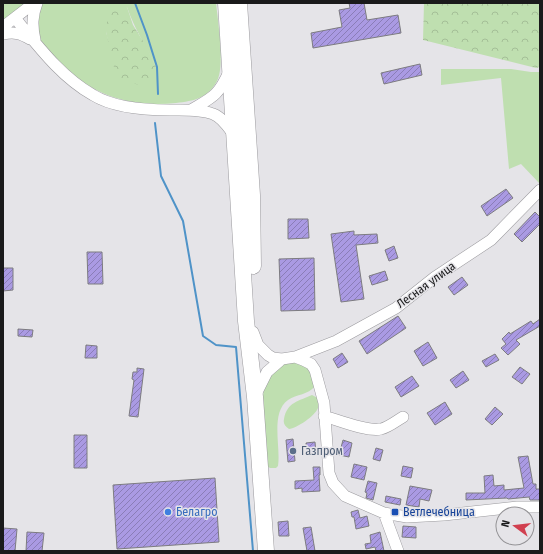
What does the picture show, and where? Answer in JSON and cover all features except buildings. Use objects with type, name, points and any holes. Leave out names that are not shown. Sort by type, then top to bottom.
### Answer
[{"type":"highway","points":[[226,3],[246,321],[255,397],[266,551]]},
{"type":"highway","points":[[239,3],[252,195],[251,357]]},
{"type":"street","points":[[3,27],[36,3]]},
{"type":"street","points":[[35,43],[32,26],[33,13],[36,3]]},
{"type":"street","points":[[15,18],[51,61],[75,83],[94,96],[120,105],[152,110],[190,110],[213,114],[225,123],[234,136]]},
{"type":"street","points":[[3,34],[13,32],[22,35],[35,43]]},
{"type":"street","points":[[190,110],[215,97],[230,70]]},
{"type":"street","name":"Лесная улица","points":[[282,359],[295,357],[336,341],[396,308],[434,277],[492,240],[540,190]]},
{"type":"street","points":[[252,332],[258,345],[264,351],[273,358],[282,359]]},
{"type":"street","points":[[295,357],[304,360],[315,370],[322,396],[329,473],[333,484],[345,496],[384,513],[407,517],[444,515],[517,507],[540,507]]},
{"type":"street","points":[[255,397],[267,372],[282,359]]},
{"type":"street","points":[[324,416],[372,430],[391,425],[403,417]]},
{"type":"street","points":[[384,513],[398,551]]},
{"type":"green space","points":[[3,3],[25,3],[3,21]]},
{"type":"green space","points":[[41,3],[216,3],[221,55],[217,81],[205,95],[200,98],[176,103],[142,103],[110,96],[82,81],[68,70],[45,47],[39,38],[37,10]],"holes":[[[127,7],[137,30],[156,67],[111,49],[106,32]]]},
{"type":"green space","points":[[424,3],[540,3],[540,67],[536,68],[423,40]]},
{"type":"green space","points":[[127,7],[133,25],[146,46],[156,67],[154,81],[146,88],[116,76],[106,32],[108,13]]},
{"type":"green space","points":[[441,69],[511,69],[540,72],[540,184],[521,164],[509,169],[501,78],[441,85]]},
{"type":"green space","points":[[294,361],[312,370],[315,386],[306,393],[288,400],[279,413],[277,431],[279,458],[278,466],[276,468],[270,468],[267,466],[263,397],[264,386],[269,376],[281,363]]},
{"type":"green space","points":[[312,395],[318,398],[318,407],[313,415],[289,429],[285,426],[284,419],[288,409],[294,403]]},
{"type":"waterway","points":[[135,3],[157,67],[158,94]]},
{"type":"waterway","points":[[155,123],[161,176],[183,221],[203,336],[216,345],[236,347],[253,551]]},
{"type":"place","name":"Газпром","points":[[293,451]]},
{"type":"place","name":"Белагро","points":[[168,512]]},
{"type":"place","name":"Ветлечебница","points":[[395,512]]}]
